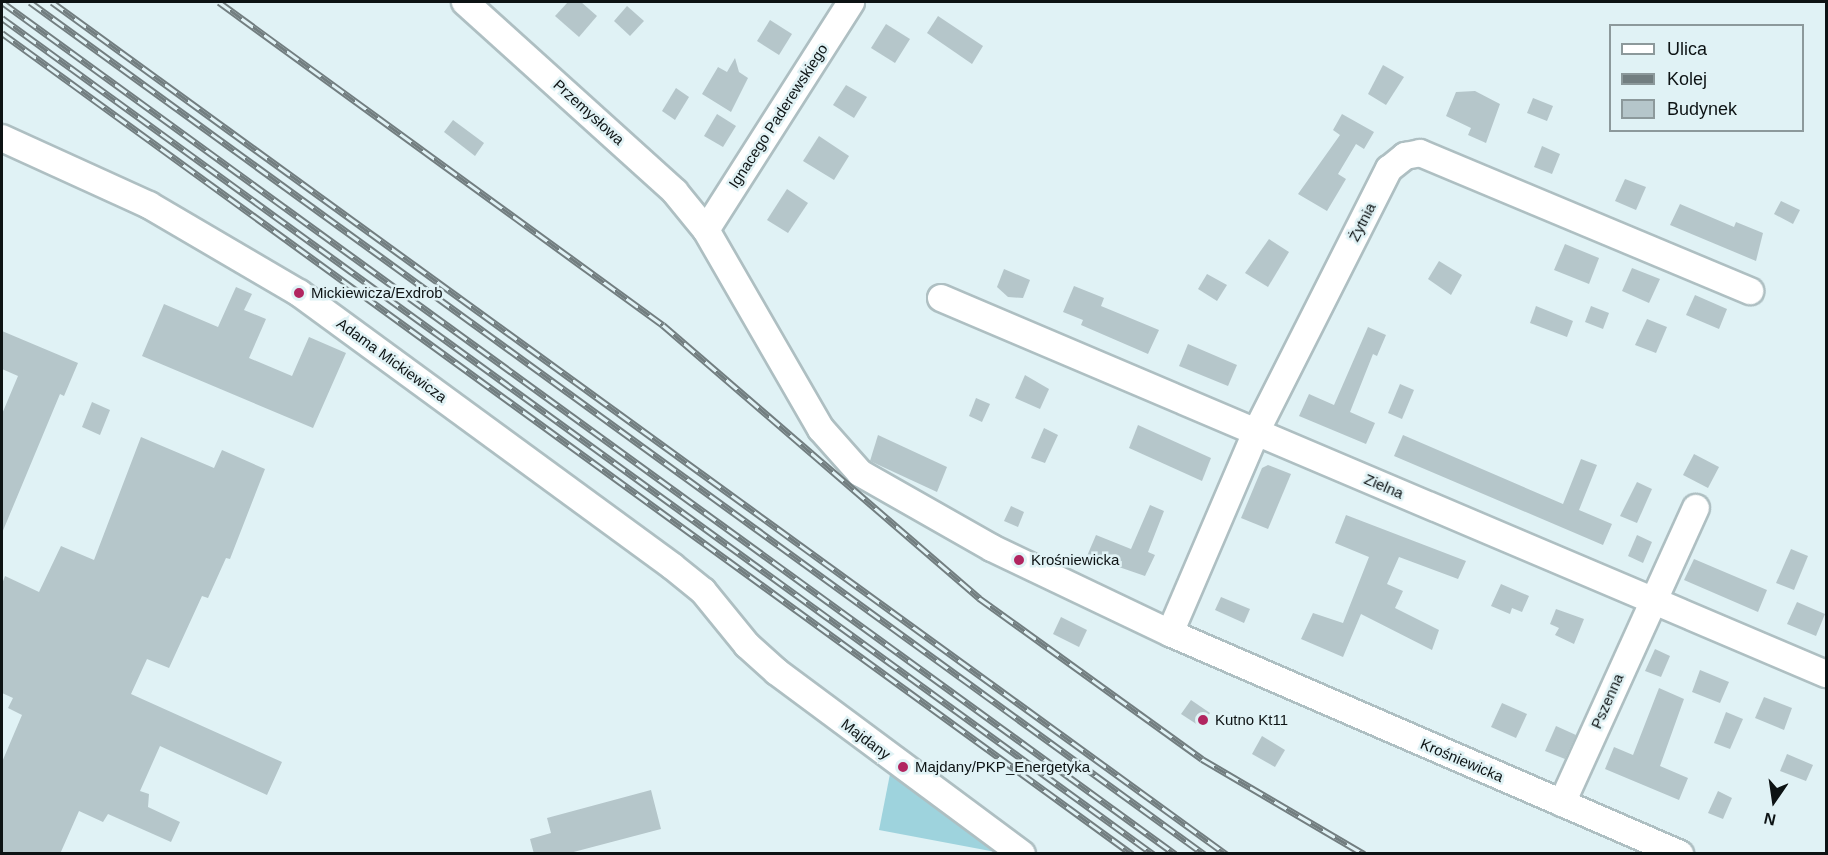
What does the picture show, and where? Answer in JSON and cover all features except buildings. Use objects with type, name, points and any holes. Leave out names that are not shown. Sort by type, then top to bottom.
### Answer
[{"type":"street","name":"Przemysłowa","points":[[465,2],[636,152],[706,230]]},
{"type":"street","name":"Ignacego Paderewskiego","points":[[706,230],[851,2]]},
{"type":"street","name":"Adama Mickiewicza","points":[[2,138],[150,205],[299,292],[672,566],[721,612]]},
{"type":"street","name":"Żytnia","points":[[1170,633],[1256,432],[1389,169],[1404,156],[1420,153],[1750,291]]},
{"type":"street","name":"Krośniewicka","points":[[706,230],[821,429],[844,460],[992,548],[1170,633],[1680,854]]},
{"type":"street","name":"Zielna","points":[[940,298],[1653,598],[1827,674]]},
{"type":"street","name":"Pszenna","points":[[1562,803],[1653,598],[1696,508]]},
{"type":"street","name":"Majdany","points":[[721,612],[777,672],[1022,854]]},
{"type":"shaded area","points":[[895,772],[1001,853],[879,830],[890,774]]},
{"type":"railway","points":[[2,2],[1175,854]]},
{"type":"railway","points":[[30,2],[1204,854]]},
{"type":"railway","points":[[52,2],[1226,854]]},
{"type":"railway","points":[[219,2],[663,325],[979,598],[1202,759],[1364,854]]},
{"type":"railway","points":[[2,18],[1153,854]]},
{"type":"railway","points":[[2,33],[1132,854]]},
{"type":"place","name":"Mickiewicza/Exdrob","points":[[299,293]]},
{"type":"place","name":"Krośniewicka","points":[[1019,560]]},
{"type":"place","name":"Kutno Kt11","points":[[1203,720]]},
{"type":"place","name":"Majdany/PKP_Energetyka","points":[[903,767]]}]
